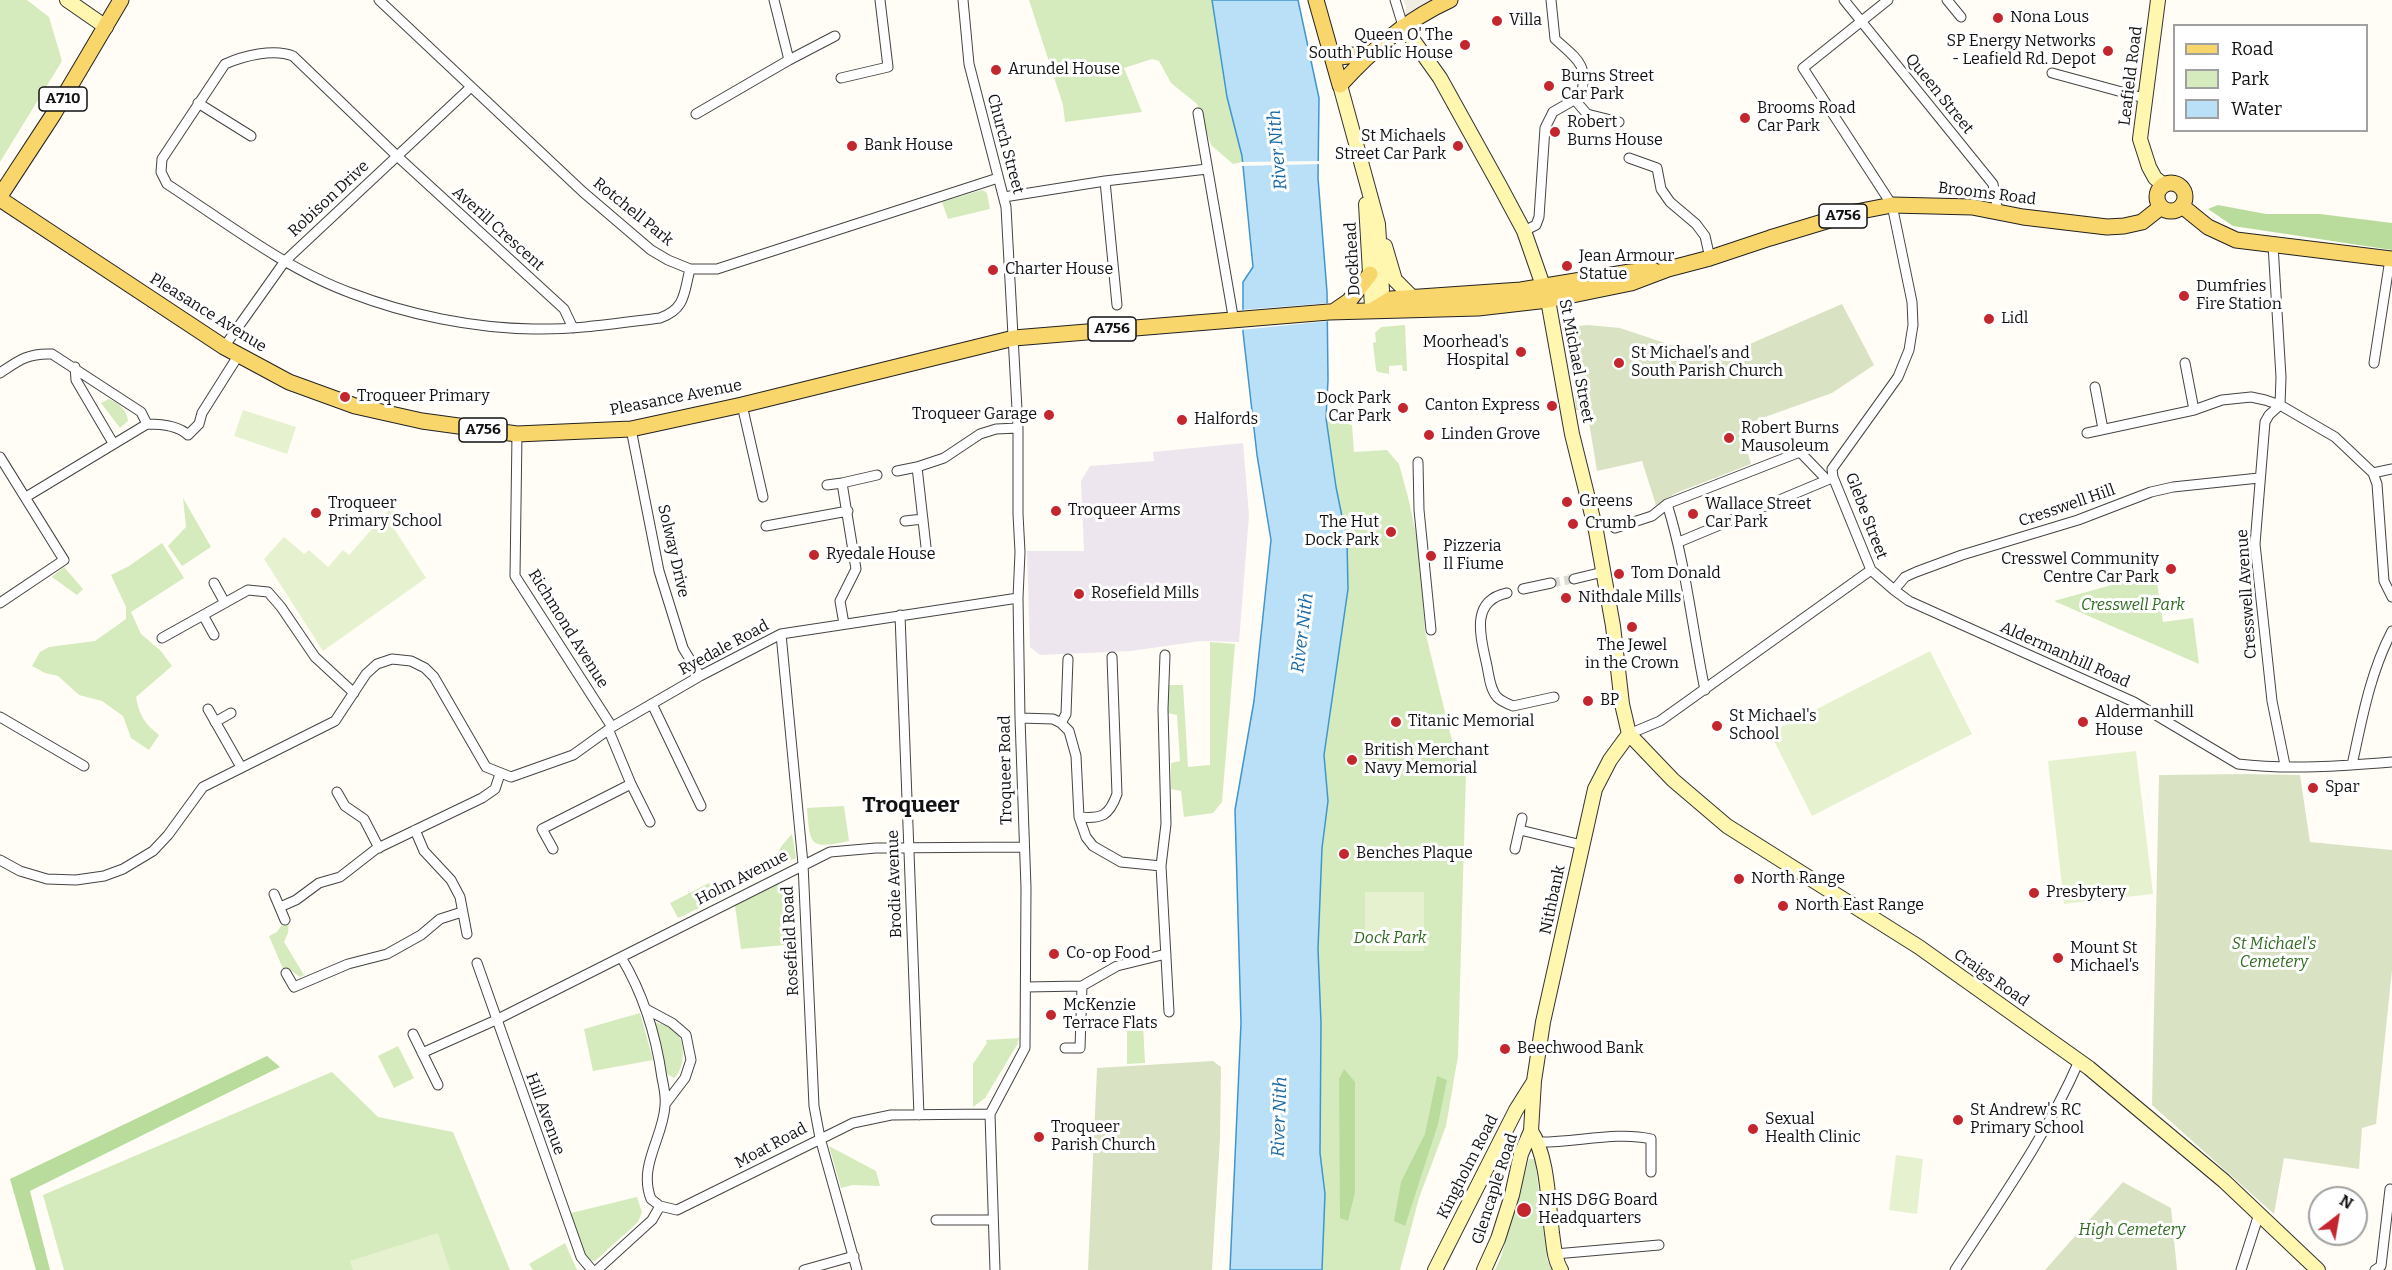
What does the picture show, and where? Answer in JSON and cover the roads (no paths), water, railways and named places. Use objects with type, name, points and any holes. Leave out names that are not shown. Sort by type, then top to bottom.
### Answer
[{"type":"main road","name":"A710","points":[[0,197],[53,115],[121,0]]},
{"type":"main road","points":[[1316,0],[1340,86]]},
{"type":"main road","points":[[1340,86],[1369,53],[1403,26],[1450,0]]},
{"type":"main road","points":[[1333,58],[1369,53]]},
{"type":"main road","points":[[2173,183],[2182,187],[2186,198],[2182,206],[2172,211],[2161,207],[2158,195],[2164,185],[2173,183]]},
{"type":"main road","name":"Pleasance Avenue","points":[[0,197],[238,356],[288,382],[355,406],[422,421],[518,434],[631,429],[742,405],[1014,338]]},
{"type":"main road","name":"Brooms Road","points":[[1546,293],[1632,283],[1668,269],[1856,212],[1892,205],[1960,206],[2107,227],[2142,222],[2161,207]]},
{"type":"main road","points":[[2182,206],[2197,220],[2236,240],[2391,259]]},
{"type":"main road","points":[[1331,312],[1349,301],[1370,274]]},
{"type":"main road","name":"A756","points":[[1372,310],[1391,299],[1546,293]]},
{"type":"main road","name":"A756","points":[[1014,338],[1331,312],[1478,308],[1546,293]]},
{"type":"street","points":[[67,0],[106,27]]},
{"type":"street","name":"Rotchell Park","points":[[379,0],[583,192],[651,250],[690,269],[717,269],[998,178]]},
{"type":"street","points":[[774,0],[789,60]]},
{"type":"street","points":[[842,78],[888,67],[880,0]]},
{"type":"street","name":"Church Street","points":[[963,0],[969,64],[1004,198],[1010,260]]},
{"type":"street","points":[[1395,0],[1403,26]]},
{"type":"street","points":[[1524,231],[1536,225],[1539,218],[1545,128],[1552,112],[1581,96],[1585,81],[1584,71],[1575,57],[1555,39],[1551,0]]},
{"type":"street","name":"Queen Street","points":[[1844,0],[1993,184],[1998,212]]},
{"type":"street","points":[[1888,0],[1803,68],[1892,205]]},
{"type":"street","points":[[1947,0],[1961,17]]},
{"type":"street","name":"Leafield Road","points":[[2158,0],[2140,139],[2149,167],[2155,178],[2164,185]]},
{"type":"street","name":"St Michael Street","points":[[1403,26],[1440,78],[1524,231],[1546,293],[1572,434],[1596,531],[1616,645],[1622,704],[1629,734]]},
{"type":"street","points":[[696,114],[835,36]]},
{"type":"street","name":"Averill Crescent","points":[[198,103],[225,64],[237,58],[284,52],[293,56],[397,156],[564,309],[573,328]]},
{"type":"street","points":[[2052,73],[2144,98]]},
{"type":"street","name":"Dockhead","points":[[1340,86],[1378,224],[1382,290],[1372,310]]},
{"type":"street","name":"Robison Drive","points":[[224,347],[285,261],[471,87]]},
{"type":"street","points":[[1575,100],[1587,114],[1619,122]]},
{"type":"street","points":[[251,136],[198,103],[162,159],[161,172],[167,184],[285,261],[349,293],[399,309],[465,322],[533,329],[573,328],[660,318],[673,314],[681,305],[690,269]]},
{"type":"street","points":[[1198,113],[1233,316]]},
{"type":"street","points":[[1629,158],[1657,168],[1661,189],[1670,202],[1696,224],[1705,236],[1710,258]]},
{"type":"street","points":[[1004,198],[1105,181],[1207,169]]},
{"type":"street","points":[[1105,181],[1118,305]]},
{"type":"street","name":"Dockhead","points":[[1366,183],[1372,310]]},
{"type":"street","name":"Glebe Street","points":[[1629,734],[1660,721],[1871,570],[1830,478],[1836,463],[1898,377],[1909,350],[1913,325],[1912,302],[1892,205]]},
{"type":"street","points":[[1378,224],[1395,280],[1412,297]]},
{"type":"street","points":[[2273,245],[2281,377],[2280,405]]},
{"type":"street","points":[[2374,363],[2391,259]]},
{"type":"street","name":"Troqueer Road","points":[[995,1270],[990,1114],[1025,1048],[1026,987],[1026,888],[1023,847],[1018,598],[1020,552],[1018,428],[1010,260]]},
{"type":"street","points":[[0,373],[24,357],[35,353],[52,354],[141,412],[147,424]]},
{"type":"street","points":[[26,497],[147,424],[159,424],[184,431],[188,435],[199,424],[202,412],[238,356]]},
{"type":"street","points":[[2185,363],[2194,410]]},
{"type":"street","points":[[75,367],[76,380],[113,443]]},
{"type":"street","points":[[2095,387],[2103,429]]},
{"type":"street","points":[[2087,433],[2194,410],[2223,400],[2251,397],[2280,405],[2335,437],[2373,473],[2377,484],[2384,581],[2392,597]]},
{"type":"street","points":[[742,405],[763,497]]},
{"type":"street","name":"Cresswell Avenue","points":[[2280,405],[2265,422],[2255,544],[2272,701],[2284,765]]},
{"type":"street","points":[[897,471],[950,455],[980,434],[996,429],[1018,428]]},
{"type":"street","name":"Solway Drive","points":[[631,429],[659,571],[683,648],[700,676]]},
{"type":"street","name":"Richmond Avenue","points":[[518,434],[515,576],[610,729],[631,784],[650,822]]},
{"type":"street","points":[[1615,528],[1652,516],[1667,504],[1800,452],[1830,478],[1679,542]]},
{"type":"street","points":[[0,457],[64,560],[0,603]]},
{"type":"street","points":[[1418,462],[1419,510],[1431,630]]},
{"type":"street","points":[[916,467],[926,547]]},
{"type":"street","points":[[2373,473],[2392,470]]},
{"type":"street","points":[[827,485],[877,475]]},
{"type":"street","name":"Cresswell Hill","points":[[1894,590],[1905,577],[1916,572],[1962,555],[2078,520],[2151,492],[2173,487],[2259,478]]},
{"type":"street","points":[[842,483],[856,569],[840,601],[844,624]]},
{"type":"street","points":[[1667,504],[1679,542],[1705,690]]},
{"type":"street","points":[[766,525],[848,511]]},
{"type":"street","points":[[905,521],[924,519]]},
{"type":"street","name":"Aldermanhill Road","points":[[1871,570],[1909,601],[2134,702],[2231,761],[2257,766],[2352,765],[2392,762]]},
{"type":"street","points":[[1574,579],[1603,572]]},
{"type":"street","points":[[214,583],[225,603]]},
{"type":"street","points":[[1523,589],[1551,583]]},
{"type":"street","points":[[162,638],[248,590],[268,592],[315,657],[354,693]]},
{"type":"street","points":[[1507,592],[1497,595],[1486,603],[1479,620],[1492,688],[1498,698],[1513,706],[1554,697]]},
{"type":"street","name":"Ryedale Road","points":[[500,774],[511,777],[573,755],[610,729],[700,676],[781,634],[1018,598]]},
{"type":"street","points":[[203,615],[214,635]]},
{"type":"street","name":"Brodie Avenue","points":[[900,615],[919,1115]]},
{"type":"street","points":[[2352,765],[2369,689],[2382,649],[2392,631]]},
{"type":"street","name":"Rosefield Road","points":[[781,634],[803,864],[814,1106],[820,1138],[857,1270]]},
{"type":"street","points":[[1165,655],[1163,709],[1166,824],[1161,866],[1161,899],[1168,1012]]},
{"type":"street","points":[[1079,817],[1097,819],[1112,810],[1118,794],[1112,657]]},
{"type":"street","points":[[0,860],[47,879],[76,880],[104,876],[123,869],[153,851],[161,843],[203,787],[335,721],[366,674],[377,664],[392,659],[411,661],[424,668],[434,677],[486,767],[500,774],[495,789],[482,798],[379,848],[340,877],[320,883],[296,900],[280,907]]},
{"type":"street","points":[[1061,723],[1066,714],[1068,659]]},
{"type":"street","points":[[652,704],[700,806]]},
{"type":"street","points":[[208,709],[241,767]]},
{"type":"street","points":[[215,722],[231,713]]},
{"type":"street","points":[[0,717],[84,766]]},
{"type":"street","points":[[1020,718],[1047,718],[1061,723],[1069,731],[1073,743],[1079,817],[1086,837],[1093,846],[1121,862],[1161,866]]},
{"type":"street","name":"Nithbank","points":[[1534,1081],[1543,1022],[1596,789],[1610,760],[1629,734]]},
{"type":"street","name":"Craigs Road","points":[[1629,734],[1673,780],[1727,826],[1826,886],[1919,947],[2079,1061],[2224,1181],[2318,1270]]},
{"type":"street","points":[[553,849],[542,829],[631,784]]},
{"type":"street","points":[[337,792],[345,806],[364,819],[379,848]]},
{"type":"street","points":[[1515,849],[1522,818]]},
{"type":"street","points":[[415,830],[424,851],[451,880],[460,897],[467,934]]},
{"type":"street","points":[[1520,830],[1582,845]]},
{"type":"street","name":"Holm Avenue","points":[[422,1053],[496,1020],[830,852],[876,848],[1023,847]]},
{"type":"street","points":[[274,894],[285,920]]},
{"type":"street","points":[[286,973],[294,987],[348,964],[387,954],[421,935],[440,919],[462,912]]},
{"type":"street","points":[[1026,987],[1082,986],[1117,966],[1166,954]]},
{"type":"street","points":[[604,1268],[652,1220],[660,1206],[651,1199],[646,1179],[666,1103],[659,1054],[646,1009],[621,957]]},
{"type":"street","name":"Hill Avenue","points":[[477,963],[581,1257],[592,1270]]},
{"type":"street","points":[[1065,1048],[1080,1048],[1082,986]]},
{"type":"street","points":[[646,1009],[672,1023],[686,1035],[691,1060],[686,1077],[666,1103]]},
{"type":"street","points":[[413,1034],[438,1085]]},
{"type":"street","points":[[1955,1270],[2046,1128],[2079,1061]]},
{"type":"street","name":"Glencaple Road","points":[[1484,1270],[1498,1239],[1521,1154],[1534,1136],[1534,1081]]},
{"type":"street","name":"Kingholm Road","points":[[1435,1270],[1516,1110],[1534,1081]]},
{"type":"street","name":"Moat Road","points":[[660,1206],[677,1210],[852,1123],[891,1115],[990,1114]]},
{"type":"street","points":[[1561,1270],[1555,1254],[1542,1158],[1534,1136],[1576,1142],[1621,1137],[1651,1139],[1651,1172]]},
{"type":"street","points":[[2375,1270],[2381,1266],[2384,1255],[2390,1189]]},
{"type":"street","points":[[2241,1270],[2259,1214]]},
{"type":"street","points":[[936,1220],[992,1220]]},
{"type":"street","points":[[1555,1254],[1659,1245]]},
{"type":"street","points":[[804,1270],[854,1256]]},
{"type":"water","name":"River Nith","points":[[1212,0],[1298,0],[1319,98],[1318,178],[1327,292],[1326,418],[1347,541],[1348,589],[1324,755],[1328,801],[1322,848],[1318,949],[1321,1023],[1320,1153],[1325,1194],[1322,1270],[1230,1270],[1241,1023],[1235,810],[1254,701],[1271,540],[1257,455],[1243,332],[1243,282],[1253,267],[1242,156],[1227,97]]},
{"type":"tunnel","points":[[1551,583],[1574,579]]},
{"type":"place","name":"Nona Lous","points":[[1998,18]]},
{"type":"place","name":"Villa","points":[[1497,21]]},
{"type":"place","name":"Queen O' The South Public House","points":[[1465,45]]},
{"type":"place","name":"SP Energy Networks - Leafield Rd. Depot","points":[[2108,51]]},
{"type":"place","name":"Arundel House","points":[[996,70]]},
{"type":"place","name":"Burns Street Car Park","points":[[1549,86]]},
{"type":"place","name":"Brooms Road Car Park","points":[[1745,118]]},
{"type":"place","name":"Robert Burns House","points":[[1555,132]]},
{"type":"place","name":"Bank House","points":[[852,146]]},
{"type":"place","name":"St Michaels Street Car Park","points":[[1458,146]]},
{"type":"place","name":"Jean Armour Statue","points":[[1567,266]]},
{"type":"place","name":"Charter House","points":[[993,270]]},
{"type":"place","name":"Dumfries Fire Station","points":[[2184,296]]},
{"type":"place","name":"Lidl","points":[[1989,319]]},
{"type":"place","name":"Moorhead's Hospital","points":[[1521,352]]},
{"type":"place","name":"St Michael’s and South Parish Church","points":[[1619,363]]},
{"type":"place","name":"Troqueer Primary","points":[[345,397]]},
{"type":"place","name":"Canton Express","points":[[1552,406]]},
{"type":"place","name":"Dock Park Car Park","points":[[1403,408]]},
{"type":"place","name":"Troqueer Garage","points":[[1049,415]]},
{"type":"place","name":"Halfords","points":[[1182,420]]},
{"type":"place","name":"Linden Grove","points":[[1429,435]]},
{"type":"place","name":"Robert Burns Mausoleum","points":[[1729,438]]},
{"type":"place","name":"Greens","points":[[1567,502]]},
{"type":"place","name":"Troqueer Arms","points":[[1056,511]]},
{"type":"place","name":"Troqueer Primary School","points":[[316,513]]},
{"type":"place","name":"Wallace Street Car Park","points":[[1693,514]]},
{"type":"place","name":"Crumb","points":[[1573,524]]},
{"type":"place","name":"The Hut Dock Park","points":[[1391,532]]},
{"type":"place","name":"Ryedale House","points":[[814,555]]},
{"type":"place","name":"Pizzeria Il Fiume","points":[[1431,556]]},
{"type":"place","name":"Cresswel Community Centre Car Park","points":[[2171,569]]},
{"type":"place","name":"Tom Donald","points":[[1619,574]]},
{"type":"place","name":"Rosefield Mills","points":[[1079,594]]},
{"type":"place","name":"Nithdale Mills","points":[[1566,598]]},
{"type":"place","name":"The Jewel in the Crown","points":[[1632,627]]},
{"type":"place","name":"BP","points":[[1588,701]]},
{"type":"place","name":"Titanic Memorial","points":[[1396,722]]},
{"type":"place","name":"Aldermanhill House","points":[[2083,722]]},
{"type":"place","name":"St Michael's School","points":[[1717,726]]},
{"type":"place","name":"British Merchant Navy Memorial","points":[[1352,760]]},
{"type":"place","name":"Spar","points":[[2313,788]]},
{"type":"place","name":"Benches Plaque","points":[[1344,854]]},
{"type":"place","name":"North Range","points":[[1739,879]]},
{"type":"place","name":"Presbytery","points":[[2034,893]]},
{"type":"place","name":"North East Range","points":[[1783,906]]},
{"type":"place","name":"Co-op Food","points":[[1054,954]]},
{"type":"place","name":"Mount St Michael's","points":[[2058,958]]},
{"type":"place","name":"McKenzie Terrace Flats","points":[[1051,1015]]},
{"type":"place","name":"Beechwood Bank","points":[[1505,1049]]},
{"type":"place","name":"St Andrew's RC Primary School","points":[[1958,1120]]},
{"type":"place","name":"Sexual Health Clinic","points":[[1753,1129]]},
{"type":"place","name":"Troqueer Parish Church","points":[[1039,1137]]},
{"type":"place","name":"NHS D&G Board Headquarters","points":[[1524,1210]]},
{"type":"district","name":"Troqueer","points":[[911,806]]},
{"type":"park label","name":"Cresswell Park","points":[[2133,606]]},
{"type":"park label","name":"Dock Park","points":[[1390,939]]},
{"type":"park label","name":"St Michael's Cemetery","points":[[2274,954]]},
{"type":"park label","name":"High Cemetery","points":[[2132,1231]]}]
